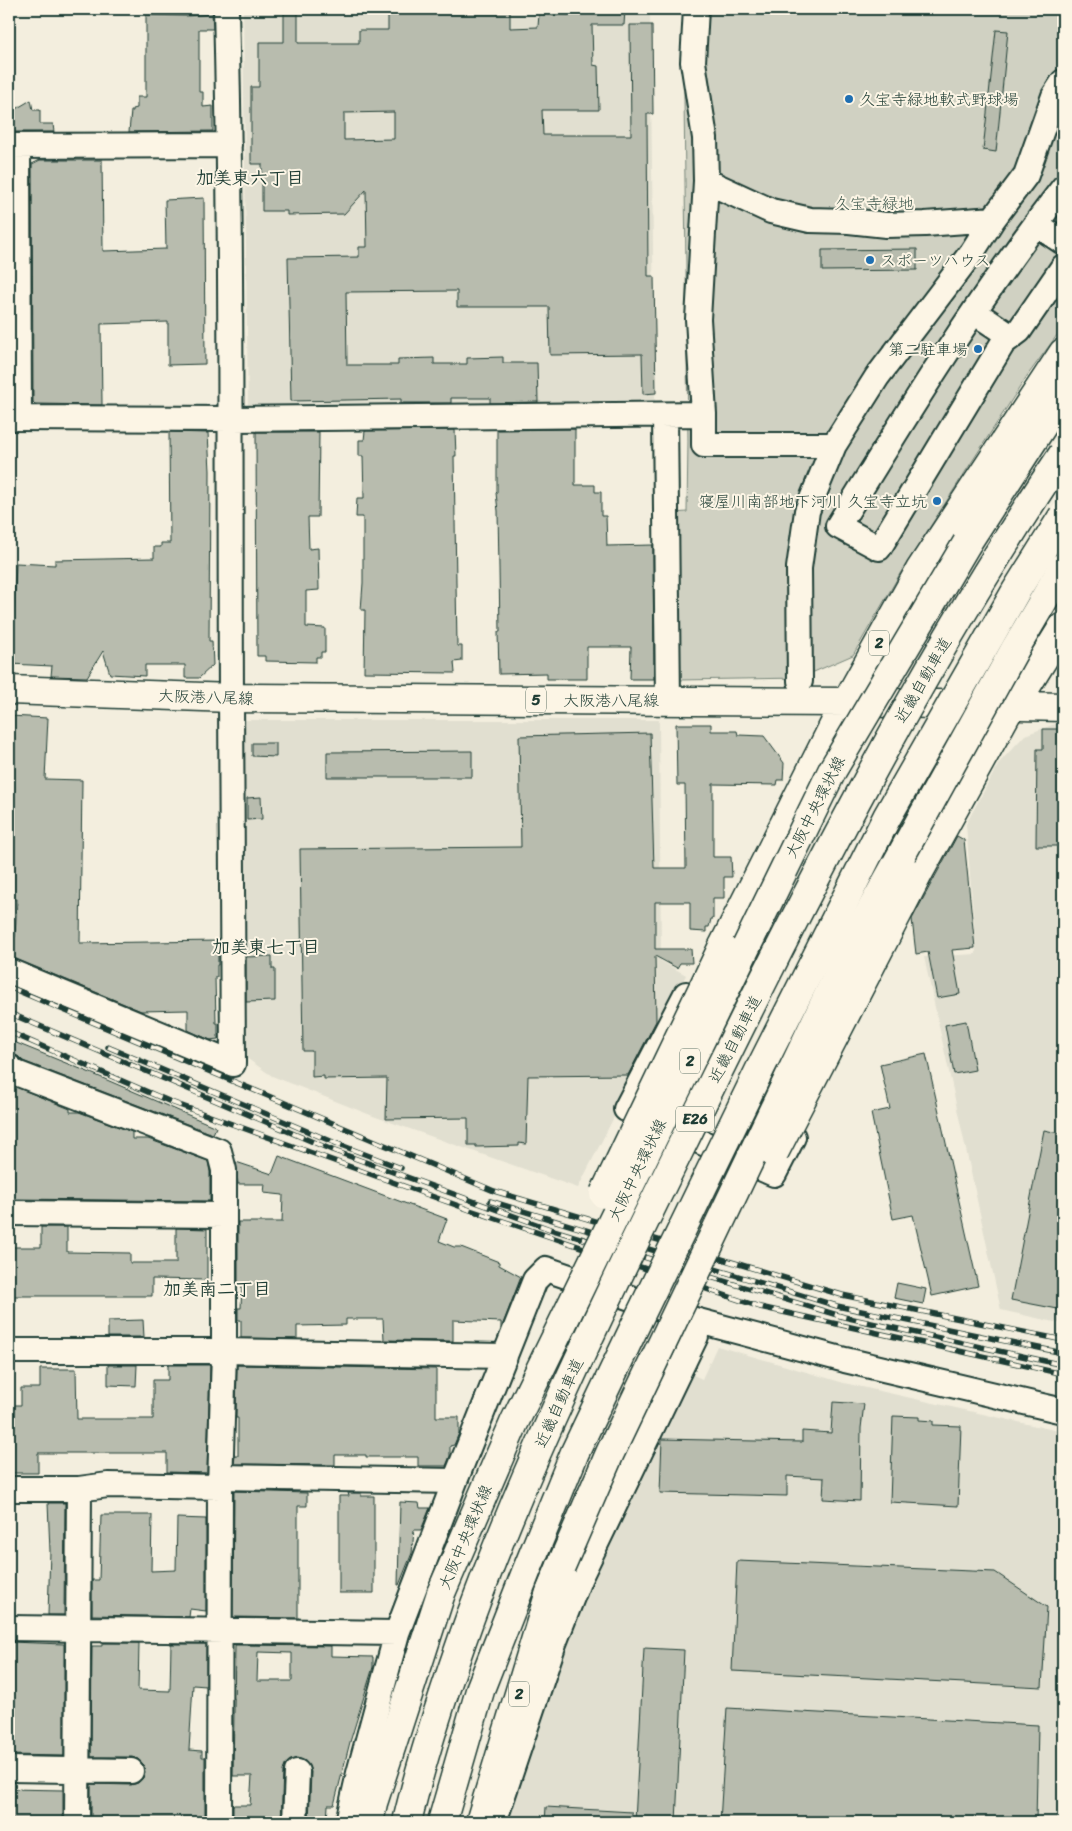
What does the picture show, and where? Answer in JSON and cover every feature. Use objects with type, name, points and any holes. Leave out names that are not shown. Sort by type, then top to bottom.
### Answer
[{"type":"main road","name":"2","points":[[514,1423],[554,1300],[722,948],[847,702],[920,570],[1063,354]]},
{"type":"main road","name":"大阪中央環状線","points":[[369,1822],[373,1803],[441,1593],[514,1423],[833,770],[967,544],[1063,394]]},
{"type":"main road","name":"近畿自動車道","points":[[407,1822],[448,1679],[491,1563],[542,1441],[600,1311],[735,1037],[856,802],[920,684],[984,577],[1063,454]]},
{"type":"main road","name":"E26","points":[[442,1822],[482,1687],[522,1581],[575,1452],[629,1336],[760,1067],[887,818],[952,700],[1016,591],[1063,516]]},
{"type":"main road","name":"2","points":[[480,1822],[550,1592],[610,1453],[855,939],[1010,657],[1063,567]]},
{"type":"main road","name":"2","points":[[610,1453],[642,1420],[729,1240],[918,874],[1011,706],[1029,682],[1063,627]]},
{"type":"main road","name":"大阪港八尾線","points":[[9,690],[231,698],[668,700],[1063,707]]},
{"type":"street","points":[[9,971],[233,1064],[232,419],[226,9]]},
{"type":"street","points":[[668,700],[685,414],[698,318],[706,180],[705,138],[693,62],[696,9]]},
{"type":"street","points":[[800,682],[799,568],[807,511],[834,445],[877,377],[972,252],[992,219],[1026,175],[1054,96],[1063,82]]},
{"type":"street","points":[[229,145],[13,146],[14,418],[232,419],[685,414]]},
{"type":"street","points":[[706,180],[771,211],[810,220],[849,221],[886,225],[992,219]]},
{"type":"street","points":[[1063,188],[974,312],[908,411],[838,526],[879,548],[1003,343],[1019,331],[1063,267]]},
{"type":"street","points":[[1036,224],[1063,242]]},
{"type":"street","points":[[974,312],[1010,336]]},
{"type":"street","points":[[685,414],[704,445],[834,445]]},
{"type":"street","points":[[789,815],[750,870],[626,1109],[774,1174],[897,929],[918,874]]},
{"type":"street","points":[[11,1071],[219,1151],[224,1170],[224,1351],[220,1482],[219,1822]]},
{"type":"street","points":[[9,1213],[224,1215]]},
{"type":"street","points":[[348,1822],[359,1773],[397,1633],[535,1280],[546,1268],[695,1320],[845,1360],[1063,1411]]},
{"type":"street","points":[[494,1822],[556,1638],[580,1578],[696,1336],[695,1320]]},
{"type":"street","points":[[9,1351],[224,1351],[505,1356]]},
{"type":"street","points":[[9,1489],[220,1482],[455,1481]]},
{"type":"street","points":[[77,1822],[79,1488]]},
{"type":"street","points":[[9,1628],[397,1633]]},
{"type":"street","points":[[9,1769],[131,1771]]},
{"type":"street","points":[[295,1822],[297,1772]]},
{"type":"shaded area","points":[[650,9],[655,406],[248,411],[243,10]]},
{"type":"shaded area","points":[[243,720],[659,720],[661,961],[686,975],[578,1188],[373,1116],[272,1076],[238,1052]]},
{"type":"shaded area","points":[[1055,724],[1063,724],[1063,1324],[1001,1310],[924,957],[976,954],[966,824],[999,763],[1025,735]]},
{"type":"shaded area","points":[[717,1346],[844,1383],[1063,1432],[1063,1822],[507,1822],[531,1735],[596,1575],[691,1374],[702,1379]]},
{"type":"green space","name":"久宝寺緑地","points":[[683,9],[1063,9],[1063,327],[1027,376],[901,572],[853,655],[800,678],[679,680],[674,513],[687,512],[688,441]]},
{"type":"building","points":[[510,9],[510,28],[538,27],[539,14],[569,15],[569,10],[625,10],[624,25],[592,25],[593,65],[598,66],[599,110],[542,110],[543,135],[631,135],[630,25],[652,25],[653,114],[647,114],[648,276],[654,276],[656,393],[643,394],[642,354],[550,355],[549,307],[457,307],[457,291],[346,292],[347,365],[398,365],[398,359],[434,358],[434,364],[467,364],[467,358],[503,357],[503,363],[537,363],[538,402],[490,403],[490,398],[451,398],[451,403],[401,403],[401,399],[291,401],[288,258],[359,257],[359,247],[367,247],[366,190],[344,214],[287,215],[287,211],[262,211],[262,164],[251,164],[251,87],[259,87],[259,42],[284,42],[284,13],[298,13],[298,43],[359,43],[359,30],[388,30],[388,10]],"holes":[[[394,112],[394,139],[344,140],[344,113]]]},
{"type":"building","points":[[212,14],[213,29],[199,29],[199,92],[203,92],[203,107],[213,106],[213,131],[129,132],[131,111],[137,108],[137,97],[146,97],[146,15],[186,16]]},
{"type":"building","points":[[996,30],[1008,31],[996,152],[983,150]]},
{"type":"building","points":[[31,100],[33,110],[40,110],[40,124],[53,124],[54,132],[9,132],[9,113]]},
{"type":"building","points":[[40,160],[102,160],[103,251],[166,249],[165,200],[204,198],[205,364],[168,365],[168,322],[101,324],[102,405],[35,404],[33,402],[32,164]]},
{"type":"building","name":"スポーツハウス","points":[[917,249],[917,270],[822,271],[822,250]]},
{"type":"building","points":[[575,429],[575,485],[595,485],[595,492],[601,492],[601,516],[606,516],[607,546],[653,545],[654,679],[630,679],[631,647],[587,647],[587,679],[547,679],[547,673],[499,674],[499,568],[496,493],[497,430]]},
{"type":"building","points":[[455,430],[457,646],[462,646],[462,661],[454,662],[455,673],[364,672],[365,610],[361,610],[363,517],[356,517],[357,498],[364,498],[363,456],[359,456],[359,440],[364,440],[365,431]]},
{"type":"building","points":[[169,432],[208,433],[210,471],[209,641],[212,641],[213,665],[199,678],[185,678],[185,665],[145,665],[145,676],[110,674],[103,651],[87,677],[51,676],[52,666],[9,664],[9,609],[14,609],[16,563],[55,565],[55,560],[154,558],[154,547],[161,547],[161,543],[170,543]]},
{"type":"building","points":[[256,432],[319,432],[318,517],[308,517],[309,549],[318,548],[319,590],[306,591],[306,627],[325,628],[325,652],[321,652],[321,657],[316,657],[316,662],[265,661],[265,656],[257,656]]},
{"type":"building","points":[[9,716],[48,718],[45,779],[82,780],[80,943],[218,941],[217,977],[215,977],[218,1039],[210,1040],[188,1030],[188,1010],[141,1011],[14,958],[9,958],[9,937],[15,937],[17,899],[9,899]]},
{"type":"building","points":[[676,724],[711,724],[711,731],[737,731],[738,735],[764,736],[784,763],[783,780],[778,780],[777,785],[713,784],[713,857],[731,857],[732,877],[724,877],[724,898],[713,898],[713,919],[711,919],[709,927],[706,927],[706,932],[690,931],[690,902],[655,902],[655,949],[691,949],[692,963],[680,963],[677,968],[655,956],[656,1021],[628,1075],[528,1076],[526,1144],[519,1143],[519,1146],[476,1147],[476,1145],[468,1145],[468,1118],[386,1119],[387,1078],[324,1079],[324,1076],[312,1077],[312,1051],[303,1051],[300,849],[521,847],[519,736],[650,733],[654,868],[686,868],[685,785],[677,785]]},
{"type":"building","points":[[1043,729],[1063,729],[1063,846],[1036,846],[1037,749],[1043,749]]},
{"type":"building","points":[[252,743],[276,743],[276,757],[252,756]]},
{"type":"building","points":[[472,751],[472,777],[327,777],[327,752]]},
{"type":"building","points":[[261,797],[262,819],[247,820],[247,798]]},
{"type":"building","points":[[957,836],[964,840],[975,948],[952,950],[960,994],[937,998],[928,952],[916,954],[912,919]]},
{"type":"building","points":[[272,956],[272,969],[275,969],[275,1001],[246,1002],[246,957]]},
{"type":"building","points":[[966,1021],[975,1070],[954,1074],[945,1025]]},
{"type":"building","points":[[9,1040],[216,1127],[213,1134],[23,1061],[18,1056],[9,1054]]},
{"type":"building","points":[[926,1054],[978,1286],[932,1296],[913,1215],[893,1219],[871,1113],[890,1109],[880,1064]]},
{"type":"building","points":[[9,1084],[70,1109],[70,1112],[79,1112],[132,1132],[132,1139],[148,1139],[208,1161],[210,1201],[10,1199]]},
{"type":"building","points":[[1044,1130],[1063,1134],[1063,1310],[1011,1300]]},
{"type":"building","points":[[279,1156],[447,1219],[439,1241],[454,1247],[461,1247],[499,1262],[499,1265],[521,1277],[501,1329],[501,1322],[453,1320],[453,1341],[384,1340],[383,1319],[346,1319],[346,1325],[297,1326],[297,1339],[241,1338],[241,1320],[238,1320],[238,1308],[241,1308],[242,1283],[238,1283],[238,1222],[282,1222],[283,1195],[264,1193],[265,1184],[238,1184],[236,1162],[272,1174]]},
{"type":"building","points":[[41,1227],[67,1227],[67,1252],[130,1253],[130,1263],[176,1263],[176,1228],[207,1229],[207,1280],[152,1279],[152,1296],[9,1296],[9,1247],[41,1247]]},
{"type":"building","points":[[897,1283],[926,1289],[923,1304],[894,1298]]},
{"type":"building","points":[[143,1320],[144,1337],[108,1337],[108,1321]]},
{"type":"building","points":[[108,1365],[137,1365],[136,1386],[108,1385]]},
{"type":"building","points":[[168,1365],[210,1365],[207,1473],[167,1472],[167,1453],[38,1453],[38,1473],[9,1473],[9,1405],[21,1405],[21,1388],[40,1388],[40,1369],[76,1369],[77,1419],[153,1419],[153,1380],[168,1380]]},
{"type":"building","points":[[237,1365],[436,1369],[436,1417],[459,1417],[459,1433],[454,1445],[450,1446],[450,1456],[446,1466],[418,1466],[418,1457],[366,1457],[366,1455],[335,1455],[335,1465],[234,1464],[235,1456],[238,1456],[238,1418],[236,1418]]},
{"type":"building","points":[[833,1402],[864,1404],[861,1428],[860,1501],[823,1499],[824,1478],[787,1476],[787,1496],[660,1493],[662,1439],[802,1442],[802,1431],[831,1433]]},
{"type":"building","points":[[893,1416],[919,1417],[919,1420],[933,1421],[933,1425],[961,1426],[958,1506],[890,1502]]},
{"type":"building","points":[[234,1491],[307,1493],[307,1506],[298,1506],[298,1618],[233,1617]]},
{"type":"building","points":[[348,1493],[374,1496],[374,1593],[339,1593],[339,1496],[349,1496]]},
{"type":"building","points":[[400,1502],[419,1503],[420,1508],[430,1508],[421,1530],[414,1530],[412,1553],[398,1585]]},
{"type":"building","points":[[48,1503],[65,1503],[64,1615],[48,1615],[50,1551]]},
{"type":"building","points":[[101,1515],[152,1515],[151,1571],[176,1570],[177,1518],[206,1519],[206,1611],[190,1609],[189,1617],[92,1615],[92,1580],[99,1580]]},
{"type":"building","points":[[737,1561],[995,1572],[1047,1607],[1042,1687],[732,1671]]},
{"type":"building","points":[[9,1642],[64,1644],[64,1756],[9,1755]]},
{"type":"building","points":[[102,1643],[139,1643],[138,1690],[170,1691],[171,1644],[206,1644],[206,1686],[193,1685],[189,1750],[202,1751],[202,1757],[205,1757],[205,1822],[91,1822],[91,1784],[131,1785],[138,1783],[143,1778],[145,1772],[143,1764],[138,1759],[132,1757],[91,1757],[92,1646],[102,1646]]},
{"type":"building","points":[[235,1645],[331,1646],[331,1656],[373,1657],[373,1667],[350,1742],[334,1805],[328,1805],[327,1822],[309,1822],[311,1772],[305,1761],[297,1758],[291,1760],[286,1764],[283,1771],[281,1822],[233,1822],[233,1805],[250,1805],[252,1776],[233,1776]],"holes":[[[258,1652],[292,1653],[292,1681],[257,1681]]]},
{"type":"building","points":[[644,1648],[684,1650],[676,1822],[635,1822]]},
{"type":"building","points":[[727,1708],[1038,1725],[1036,1822],[720,1822]]},
{"type":"building","points":[[9,1789],[63,1790],[63,1822],[9,1822]]},
{"type":"building","points":[[546,1807],[632,1812],[632,1822],[545,1822]]},
{"type":"railway","points":[[9,987],[494,1191],[842,1295],[1063,1340]]},
{"type":"railway","points":[[9,1013],[332,1150],[550,1229],[844,1317],[1063,1365]]},
{"type":"railway","points":[[9,1032],[171,1102],[470,1210],[760,1307],[1063,1374]]},
{"type":"railway","points":[[108,1047],[333,1142],[401,1168]]},
{"type":"railway","points":[[490,1201],[837,1306],[1063,1353]]},
{"type":"place","name":"久宝寺緑地軟式野球場","points":[[849,99]]},
{"type":"place","name":"スポーツハウス","points":[[870,260]]},
{"type":"place","name":"第二駐車場","points":[[978,349]]},
{"type":"place","name":"寝屋川南部地下河川 久宝寺立坑","points":[[937,501]]},
{"type":"district","name":"加美東六丁目","points":[[250,178]]},
{"type":"district","name":"加美東七丁目","points":[[266,947]]},
{"type":"district","name":"加美南二丁目","points":[[217,1289]]}]
